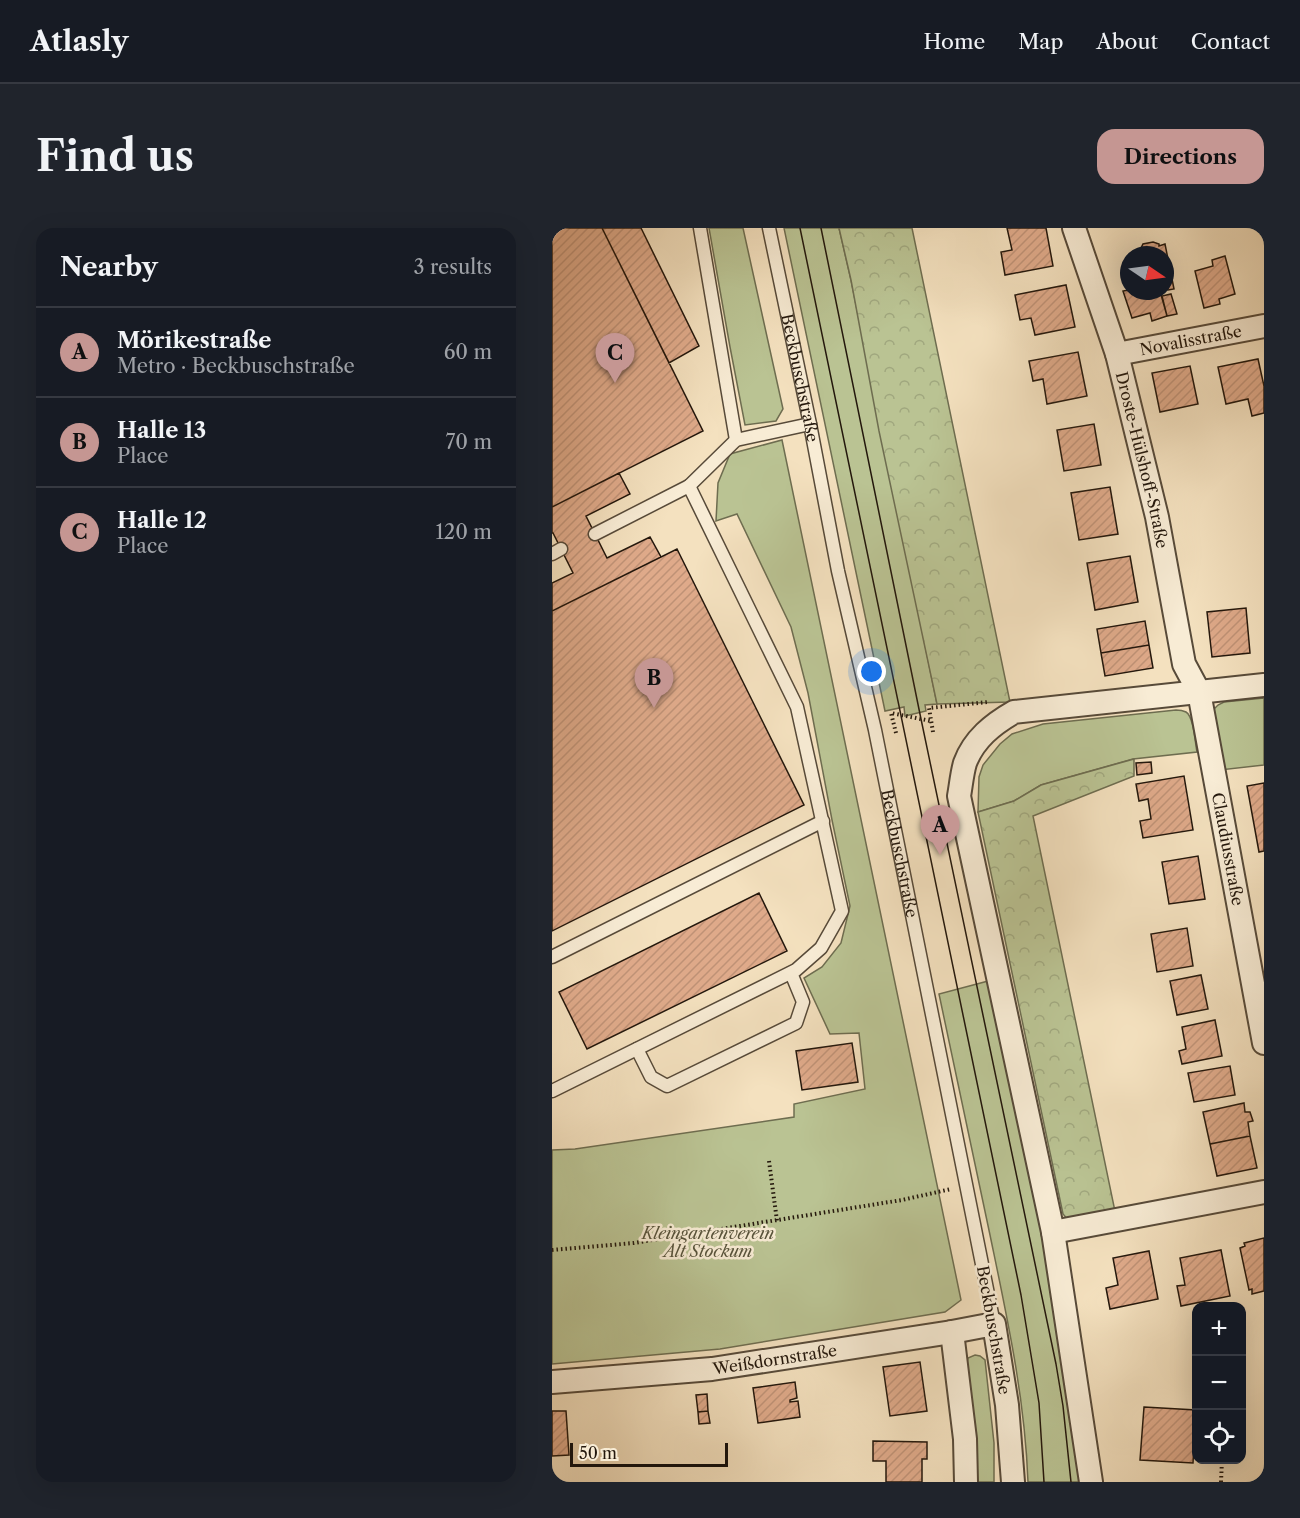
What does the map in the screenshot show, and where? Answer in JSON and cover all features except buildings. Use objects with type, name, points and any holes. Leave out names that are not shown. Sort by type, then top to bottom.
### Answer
[{"type":"street","name":"Droste-Hülshoff-Straße","points":[[1074,228],[1117,354],[1157,518],[1184,664],[1199,692]]},
{"type":"street","name":"Novalisstraße","points":[[1117,354],[1264,326]]},
{"type":"street","points":[[1091,1482],[1053,1232],[959,796],[965,763],[983,735],[996,722],[1014,712],[1264,685]]},
{"type":"street","name":"Claudiusstraße","points":[[1199,692],[1264,1043]]},
{"type":"street","points":[[1053,1232],[1264,1192]]},
{"type":"street","name":"Weißdornstraße","points":[[552,1382],[712,1369],[994,1324]]},
{"type":"street","name":"Beckbuschstraße","points":[[994,1324],[1008,1405],[1013,1482]]},
{"type":"street","points":[[952,1332],[965,1438],[966,1482]]},
{"type":"lane","points":[[700,228],[736,440]]},
{"type":"lane","name":"Beckbuschstraße","points":[[769,228],[838,571],[875,730],[994,1324]]},
{"type":"lane","points":[[595,534],[689,486],[736,440],[810,424]]},
{"type":"lane","points":[[552,1091],[796,970],[821,948],[842,910],[797,707],[689,486]]},
{"type":"lane","points":[[552,957],[823,821]]},
{"type":"lane","points":[[637,1049],[651,1077],[667,1086],[796,1023],[803,1002],[791,973]]},
{"type":"path","points":[[933,732],[929,708],[990,701],[996,722]]},
{"type":"path","points":[[896,733],[891,713],[931,721]]},
{"type":"path","points":[[770,1161],[777,1221]]},
{"type":"path","points":[[552,1249],[634,1243],[902,1200],[966,1186]]},
{"type":"path","points":[[1221,1482],[1222,1464]]},
{"type":"green space","points":[[709,228],[743,228],[783,409],[776,421],[745,425]]},
{"type":"green space","points":[[784,228],[839,228],[937,704],[925,705],[926,711],[905,716],[904,707],[885,711]]},
{"type":"green space","points":[[839,228],[912,228],[1010,702],[937,704]]},
{"type":"green space","name":"Kleingartenverein Alt Stockum","points":[[782,440],[961,1300],[945,1312],[720,1349],[552,1364],[552,1150],[575,1149],[794,1117],[794,1104],[865,1089],[859,1033],[830,1034],[804,978],[822,967],[841,943],[850,906],[808,693],[791,627],[737,514],[716,521],[718,483],[730,454]]},
{"type":"green space","points":[[1264,698],[1264,765],[1220,770],[1213,710],[1224,702]]},
{"type":"green space","points":[[1176,710],[1189,715],[1197,752],[1133,759],[1041,785],[1014,801],[978,812],[979,777],[983,765],[1000,744],[1012,734],[1043,724]]},
{"type":"green space","points":[[1134,759],[1134,776],[1033,816],[1116,1216],[1069,1221],[1063,1214],[978,812],[1014,801],[1041,785]]},
{"type":"green space","points":[[992,980],[1091,1482],[1028,1482],[1023,1420],[1009,1327],[939,994]]},
{"type":"green space","points":[[975,1355],[985,1360],[994,1443],[994,1482],[972,1482],[966,1366],[968,1358]]},
{"type":"tram line","points":[[800,228],[1021,1295],[1039,1403],[1044,1482]]},
{"type":"tram line","points":[[821,228],[1056,1364],[1071,1482]]},
{"type":"place","name":"Halle 12","points":[[615,383]]},
{"type":"place","name":"Halle 13","points":[[654,708]]},
{"type":"place","name":"Mörikestraße","points":[[940,855]]}]
